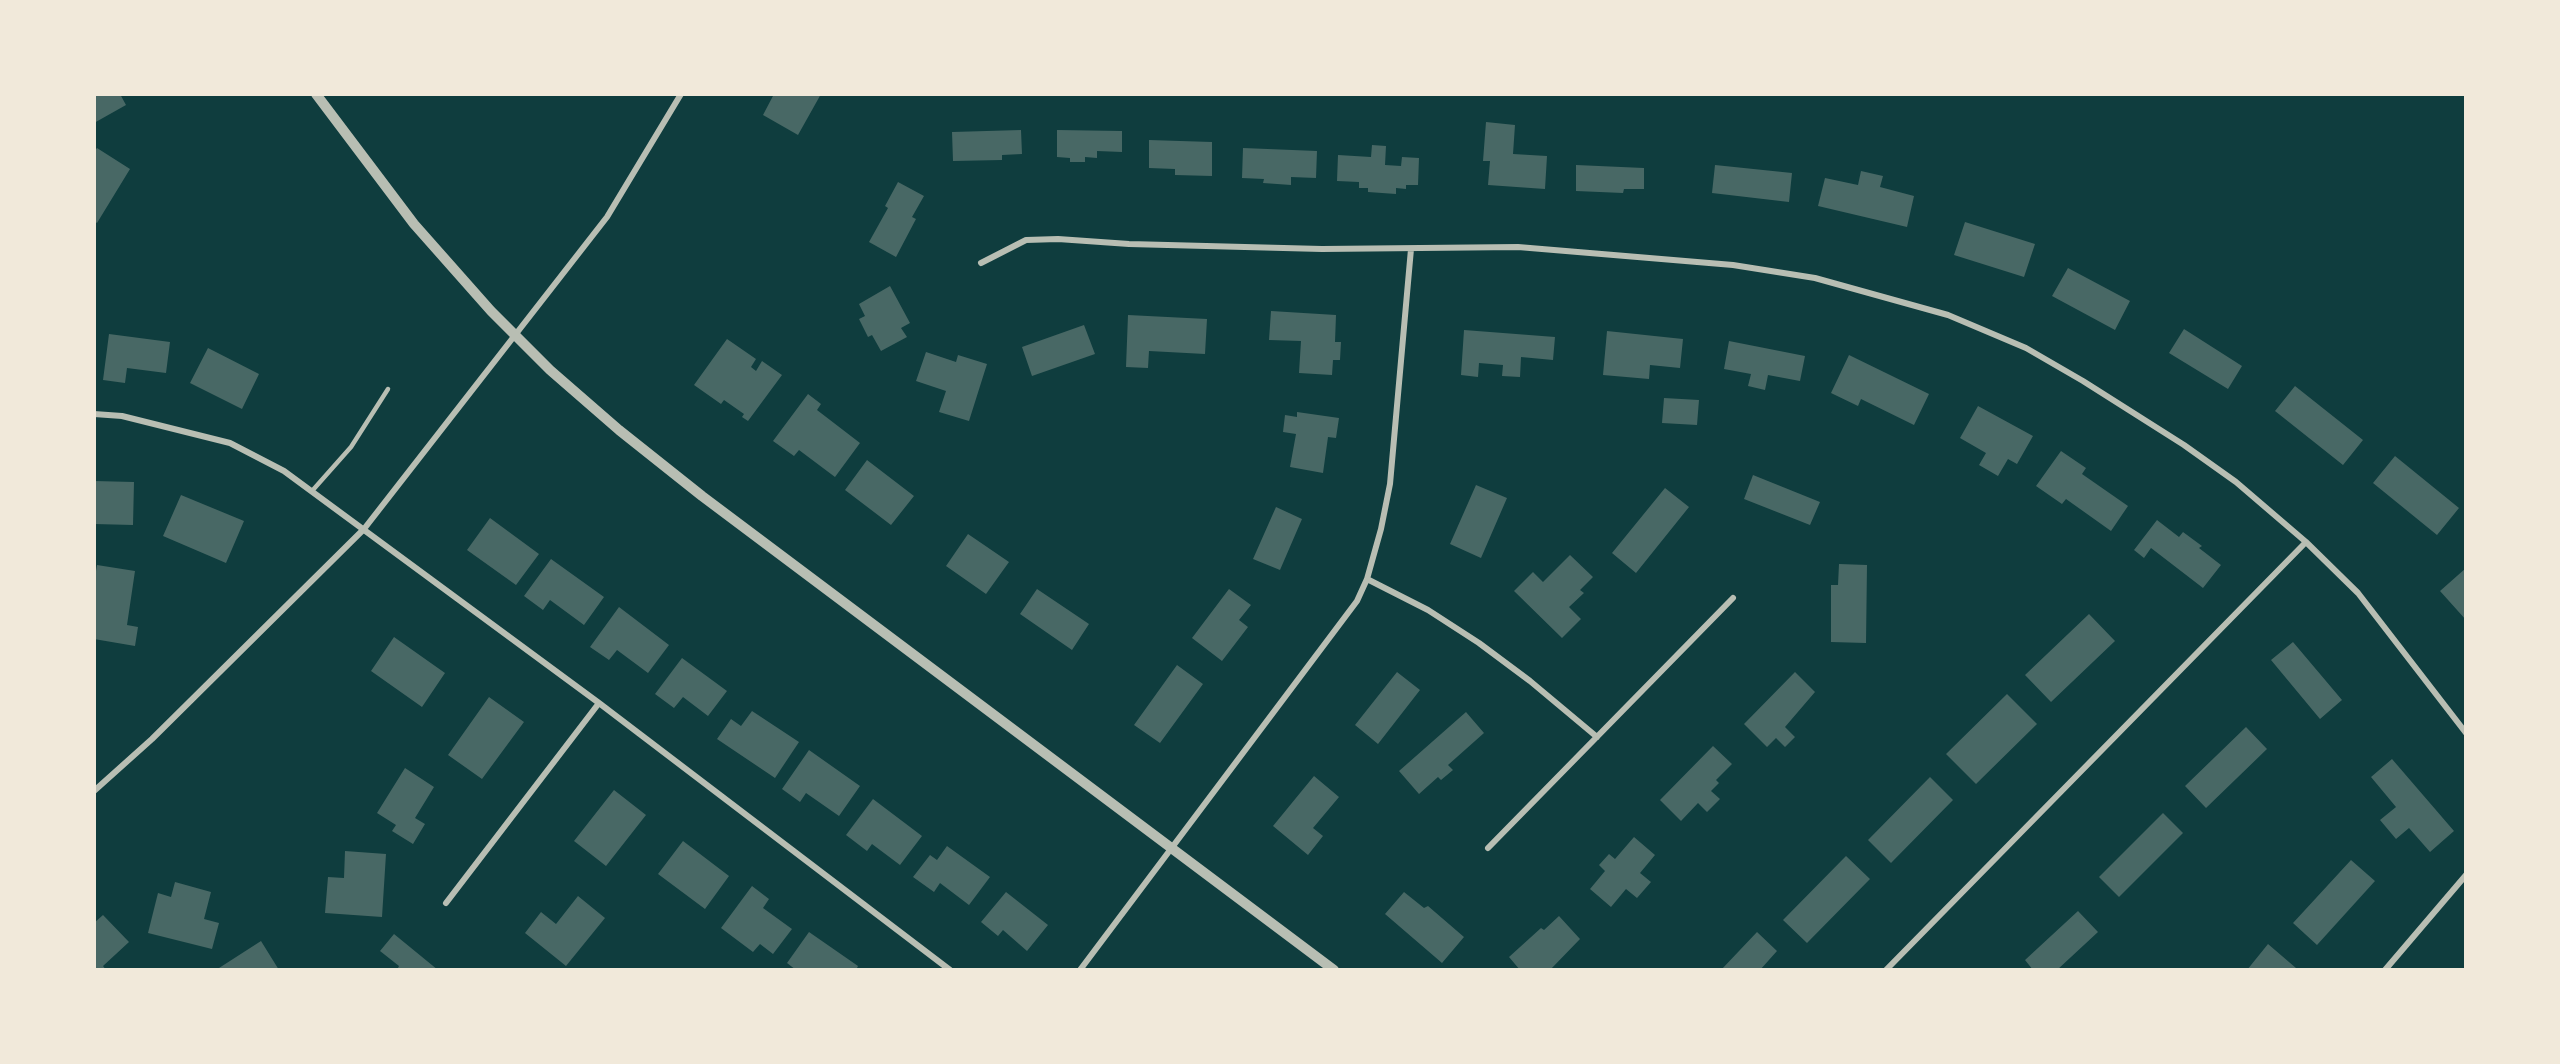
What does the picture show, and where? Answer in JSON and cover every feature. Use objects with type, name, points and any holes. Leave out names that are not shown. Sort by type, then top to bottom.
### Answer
[{"type":"street","points":[[316,94],[414,224],[514,335],[550,370],[619,430],[702,496],[1334,969]]},
{"type":"street","points":[[94,790],[152,739],[364,529],[607,217],[681,94]]},
{"type":"street","points":[[981,263],[1026,240],[1058,239],[1129,244],[1311,249],[1518,247],[1733,265],[1815,278],[1948,315],[2026,348],[2134,412],[2236,482],[2306,542],[2358,592],[2466,733]]},
{"type":"street","points":[[1080,969],[1174,848],[1357,601],[1367,579],[1381,529],[1389,484],[1411,249]]},
{"type":"street","points":[[94,414],[123,416],[230,443],[284,471],[600,703],[950,969]]},
{"type":"street","points":[[1886,969],[2306,542]]},
{"type":"street","points":[[1367,579],[1428,610],[1479,643],[1530,681],[1597,737]]},
{"type":"street","points":[[1488,848],[1733,598]]},
{"type":"street","points":[[446,903],[600,703]]},
{"type":"street","points":[[2385,969],[2466,875]]},
{"type":"lane","points":[[312,491],[351,447],[388,389]]},
{"type":"building","points":[[94,94],[120,94],[126,105],[94,123]]},
{"type":"building","points":[[774,94],[821,94],[798,135],[763,115]]},
{"type":"building","points":[[1486,122],[1515,125],[1513,154],[1547,156],[1545,189],[1488,185],[1490,161],[1483,161]]},
{"type":"building","points":[[1021,130],[1022,154],[1002,155],[1002,160],[953,161],[952,132]]},
{"type":"building","points":[[1057,130],[1122,131],[1122,152],[1097,151],[1097,158],[1085,157],[1085,162],[1070,162],[1070,158],[1057,157]]},
{"type":"building","points":[[1149,140],[1212,142],[1212,176],[1175,175],[1175,169],[1149,168]]},
{"type":"building","points":[[1372,145],[1386,146],[1385,165],[1401,166],[1402,157],[1419,158],[1418,185],[1406,185],[1406,189],[1396,188],[1396,194],[1368,192],[1368,188],[1359,188],[1359,182],[1337,181],[1338,155],[1371,157]]},
{"type":"building","points":[[97,148],[130,169],[97,223],[94,221],[94,152]]},
{"type":"building","points":[[1243,148],[1317,151],[1316,178],[1291,177],[1291,185],[1263,183],[1264,179],[1242,178]]},
{"type":"building","points":[[1576,165],[1644,168],[1644,189],[1624,189],[1623,193],[1576,191]]},
{"type":"building","points":[[1715,165],[1792,173],[1789,202],[1712,193]]},
{"type":"building","points":[[1861,171],[1883,176],[1880,187],[1914,196],[1907,227],[1818,206],[1825,178],[1858,185]]},
{"type":"building","points":[[898,182],[924,196],[912,217],[916,219],[896,257],[869,242],[888,208],[885,206]]},
{"type":"building","points":[[1965,222],[2035,244],[2024,277],[1954,255]]},
{"type":"building","points":[[2068,268],[2130,301],[2115,330],[2052,296]]},
{"type":"building","points":[[890,286],[910,323],[901,328],[907,337],[881,351],[872,335],[868,337],[859,319],[865,316],[859,304]]},
{"type":"building","points":[[1271,311],[1336,315],[1335,342],[1341,342],[1340,360],[1333,360],[1332,375],[1299,373],[1301,341],[1269,340]]},
{"type":"building","points":[[1128,315],[1207,319],[1205,354],[1149,351],[1148,368],[1126,367]]},
{"type":"building","points":[[1084,325],[1095,354],[1032,376],[1022,347]]},
{"type":"building","points":[[2184,329],[2242,366],[2228,389],[2169,353]]},
{"type":"building","points":[[1464,330],[1555,337],[1553,360],[1521,357],[1520,377],[1502,376],[1503,365],[1479,363],[1478,377],[1461,375]]},
{"type":"building","points":[[1607,331],[1683,339],[1680,368],[1650,365],[1649,379],[1603,375]]},
{"type":"building","points":[[109,334],[170,342],[166,373],[127,368],[125,383],[103,380]]},
{"type":"building","points":[[727,339],[756,359],[751,367],[756,371],[762,361],[782,375],[748,421],[742,417],[744,414],[724,400],[721,404],[694,385]]},
{"type":"building","points":[[1729,341],[1805,356],[1800,381],[1768,375],[1765,390],[1748,386],[1751,374],[1724,369]]},
{"type":"building","points":[[208,348],[259,374],[242,409],[190,383]]},
{"type":"building","points":[[926,352],[956,362],[958,355],[987,364],[969,421],[939,412],[946,391],[916,381]]},
{"type":"building","points":[[1849,355],[1929,394],[1914,425],[1861,399],[1858,406],[1831,393]]},
{"type":"building","points":[[2295,386],[2363,440],[2343,465],[2275,411]]},
{"type":"building","points":[[808,394],[821,404],[817,410],[860,443],[835,477],[799,450],[794,456],[773,441]]},
{"type":"building","points":[[1664,398],[1699,400],[1697,425],[1662,423]]},
{"type":"building","points":[[1978,406],[2033,436],[2017,464],[2008,459],[1998,476],[1979,465],[1986,453],[1960,438]]},
{"type":"building","points":[[1297,412],[1339,418],[1336,438],[1328,437],[1323,473],[1290,467],[1296,434],[1283,432],[1285,415],[1297,417]]},
{"type":"building","points":[[2061,451],[2086,468],[2082,474],[2128,506],[2111,531],[2066,499],[2062,504],[2036,486]]},
{"type":"building","points":[[2395,456],[2459,508],[2437,535],[2373,483]]},
{"type":"building","points":[[867,460],[914,496],[891,525],[845,490]]},
{"type":"building","points":[[1753,475],[1820,502],[1810,525],[1744,499]]},
{"type":"building","points":[[94,481],[134,482],[133,525],[94,524]]},
{"type":"building","points":[[1476,485],[1507,498],[1481,558],[1450,544]]},
{"type":"building","points":[[1665,488],[1689,507],[1636,573],[1612,553]]},
{"type":"building","points":[[181,495],[244,521],[226,563],[163,536]]},
{"type":"building","points":[[1276,507],[1302,519],[1280,570],[1253,559]]},
{"type":"building","points":[[490,518],[539,554],[516,585],[467,550]]},
{"type":"building","points":[[2157,520],[2179,537],[2183,532],[2202,546],[2199,548],[2221,565],[2203,588],[2151,548],[2144,558],[2134,550]]},
{"type":"building","points":[[968,534],[1009,562],[986,594],[946,566]]},
{"type":"building","points":[[1570,555],[1593,577],[1580,590],[1584,593],[1569,607],[1581,619],[1562,638],[1514,591],[1533,572],[1543,582]]},
{"type":"building","points":[[551,559],[604,597],[584,625],[550,600],[543,610],[524,596]]},
{"type":"building","points":[[1839,564],[1867,565],[1866,643],[1831,642],[1831,585],[1838,585]]},
{"type":"building","points":[[97,565],[135,571],[127,625],[138,627],[135,646],[94,639],[94,583]]},
{"type":"building","points":[[2466,568],[2466,620],[2440,591]]},
{"type":"building","points":[[1037,589],[1089,624],[1072,650],[1020,614]]},
{"type":"building","points":[[1229,589],[1251,605],[1239,620],[1248,627],[1222,661],[1192,638]]},
{"type":"building","points":[[619,607],[669,645],[648,673],[617,650],[609,660],[590,647]]},
{"type":"building","points":[[2089,614],[2115,641],[2051,702],[2025,675]]},
{"type":"building","points":[[394,637],[445,673],[422,707],[371,671]]},
{"type":"building","points":[[2293,642],[2342,700],[2320,719],[2271,660]]},
{"type":"building","points":[[682,658],[727,691],[708,716],[683,697],[674,708],[655,694]]},
{"type":"building","points":[[1177,665],[1203,684],[1160,743],[1134,725]]},
{"type":"building","points":[[1397,672],[1420,690],[1378,744],[1355,725]]},
{"type":"building","points":[[1795,672],[1815,692],[1785,727],[1795,737],[1785,747],[1776,738],[1767,747],[1744,724]]},
{"type":"building","points":[[2007,694],[2037,724],[1976,784],[1946,754]]},
{"type":"building","points":[[489,697],[524,722],[482,779],[448,755]]},
{"type":"building","points":[[752,711],[799,742],[775,778],[717,739],[731,719],[741,726]]},
{"type":"building","points":[[1466,712],[1484,733],[1448,765],[1453,770],[1441,780],[1438,777],[1419,794],[1399,771]]},
{"type":"building","points":[[2246,727],[2267,749],[2206,808],[2185,786]]},
{"type":"building","points":[[1713,746],[1732,764],[1716,780],[1719,783],[1711,791],[1720,799],[1707,812],[1698,803],[1681,821],[1660,800]]},
{"type":"building","points":[[809,750],[860,786],[839,816],[806,793],[800,802],[782,789]]},
{"type":"building","points":[[2392,759],[2454,831],[2430,852],[2409,828],[2396,839],[2380,820],[2396,807],[2371,777]]},
{"type":"building","points":[[405,768],[434,787],[415,818],[425,824],[413,844],[392,831],[396,825],[377,813]]},
{"type":"building","points":[[1314,776],[1339,797],[1313,828],[1323,836],[1308,855],[1273,826]]},
{"type":"building","points":[[1930,777],[1953,800],[1891,863],[1868,840]]},
{"type":"building","points":[[614,790],[646,815],[606,866],[574,841]]},
{"type":"building","points":[[873,799],[922,836],[900,865],[872,844],[867,851],[846,835]]},
{"type":"building","points":[[2163,813],[2183,833],[2119,897],[2099,877]]},
{"type":"building","points":[[1634,837],[1655,855],[1640,873],[1651,882],[1637,898],[1626,889],[1611,907],[1590,889],[1605,871],[1599,865],[1609,854],[1615,859]]},
{"type":"building","points":[[683,841],[729,876],[705,909],[658,874]]},
{"type":"building","points":[[947,846],[990,877],[969,905],[940,883],[934,892],[913,877],[930,855],[937,860]]},
{"type":"building","points":[[345,851],[386,854],[382,917],[325,913],[328,877],[344,878]]},
{"type":"building","points":[[1846,856],[1870,879],[1807,943],[1783,920]]},
{"type":"building","points":[[2351,860],[2375,881],[2317,945],[2293,923]]},
{"type":"building","points":[[175,882],[211,892],[204,919],[219,923],[212,949],[148,933],[158,893],[171,897]]},
{"type":"building","points":[[752,886],[769,899],[763,908],[792,929],[773,954],[760,944],[753,952],[721,928]]},
{"type":"building","points":[[1006,892],[1048,925],[1027,951],[1003,930],[998,936],[981,922]]},
{"type":"building","points":[[1404,892],[1424,908],[1428,906],[1464,937],[1442,963],[1385,914]]},
{"type":"building","points":[[578,896],[605,918],[566,966],[525,933],[541,912],[556,924]]},
{"type":"building","points":[[2078,911],[2098,932],[2057,970],[2033,970],[2025,960]]},
{"type":"building","points":[[103,915],[129,942],[103,966],[106,970],[94,970],[94,923]]},
{"type":"building","points":[[1559,916],[1580,939],[1550,970],[1520,970],[1509,957],[1541,928],[1544,930]]},
{"type":"building","points":[[809,932],[858,966],[856,970],[796,970],[787,963]]},
{"type":"building","points":[[1757,932],[1777,951],[1760,970],[1721,970]]},
{"type":"building","points":[[394,934],[438,970],[397,970],[399,966],[380,951]]},
{"type":"building","points":[[261,941],[279,970],[220,970],[219,968]]},
{"type":"building","points":[[2268,944],[2296,968],[2294,970],[2247,970]]}]
